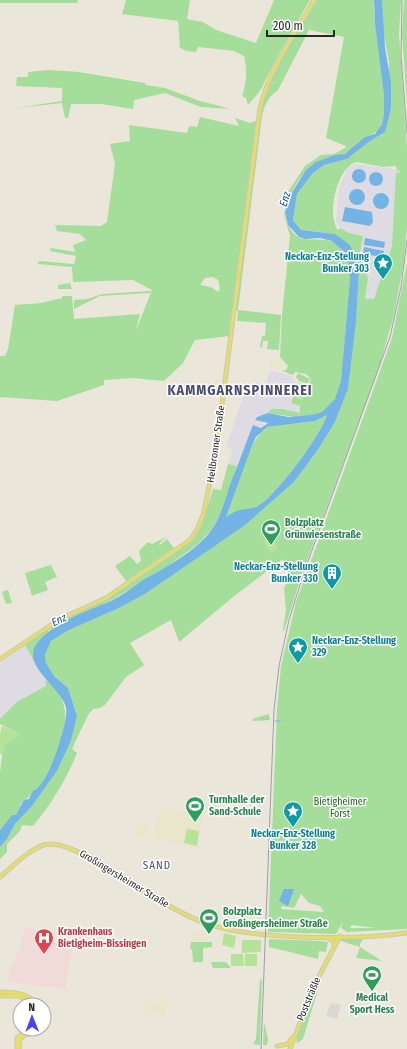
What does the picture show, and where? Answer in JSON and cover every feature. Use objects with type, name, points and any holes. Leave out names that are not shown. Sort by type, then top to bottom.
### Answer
[{"type":"main road","name":"Heilbronner Straße","points":[[0,659],[60,619],[106,598],[177,550],[194,534],[205,511],[213,474],[261,103],[266,87],[278,63],[314,0]]},
{"type":"main road","name":"Großingersheimer Straße","points":[[0,876],[38,848],[47,844],[75,850],[112,873],[195,919],[215,926],[254,933],[322,936],[407,933]]},
{"type":"main road","points":[[322,936],[331,940],[334,945]]},
{"type":"main road","name":"Poststräßle","points":[[333,951],[334,945],[339,936]]},
{"type":"main road","name":"Poststräßle","points":[[290,1049],[315,984],[333,951],[339,936]]},
{"type":"main road","points":[[0,992],[21,993],[29,997]]},
{"type":"main road","points":[[0,996],[21,997]]},
{"type":"main road","points":[[277,1046],[290,1043],[298,1028]]},
{"type":"main road","points":[[18,1037],[17,1038],[18,1049]]},
{"type":"main road","points":[[18,1049],[21,1037]]},
{"type":"shaded area","points":[[355,164],[400,170],[399,173],[397,172],[392,246],[374,299],[365,299],[368,278],[360,253],[363,236],[349,233],[340,228],[336,220],[339,188],[348,168]]},
{"type":"shaded area","points":[[270,359],[279,360],[285,367],[281,369],[269,368]]},
{"type":"shaded area","points":[[270,370],[292,376],[298,384],[291,403],[300,406],[300,413],[282,409],[271,409],[268,413],[257,417],[255,420],[263,423],[265,426],[261,428],[253,426],[237,466],[228,464],[233,449],[226,447],[244,394],[251,396],[257,382],[266,385]]},
{"type":"shaded area","points":[[25,645],[45,680],[46,686],[0,719],[0,663]]},
{"type":"shaded area","points":[[160,807],[203,818],[197,847],[153,839]]},
{"type":"shaded area","points":[[139,822],[147,824],[145,838],[133,840]]},
{"type":"shaded area","name":"Krankenhaus Bietigheim-Bissingen","points":[[27,927],[32,928],[45,938],[72,950],[65,989],[8,981],[10,968],[20,949],[22,937]]},
{"type":"shaded area","points":[[190,933],[206,933],[206,940],[191,941]]},
{"type":"shaded area","points":[[162,999],[168,1001],[164,1017],[145,1012],[148,1002],[160,1005]]},
{"type":"shaded area","points":[[331,1003],[341,1005],[337,1019],[326,1016]]},
{"type":"green space","points":[[0,0],[78,0],[77,3],[0,3]]},
{"type":"green space","points":[[126,0],[190,0],[187,19],[203,22],[216,30],[256,43],[274,0],[310,0],[260,91],[248,105],[246,98],[242,96],[246,76],[244,56],[234,51],[198,47],[196,52],[186,51],[180,48],[178,21],[122,14]]},
{"type":"green space","points":[[317,0],[374,0],[374,14],[384,79],[385,110],[381,126],[377,131],[362,140],[347,153],[320,160],[307,170],[293,190],[285,211],[288,224],[296,236],[304,239],[327,240],[337,244],[347,254],[351,271],[342,372],[337,395],[334,401],[321,413],[308,417],[294,417],[268,413],[271,409],[282,409],[300,413],[300,406],[291,403],[298,384],[301,383],[296,397],[302,400],[311,379],[306,374],[295,372],[293,375],[282,371],[286,370],[288,366],[280,357],[282,315],[290,236],[284,215],[288,192],[305,166],[321,155],[334,154],[346,146],[326,138],[344,37],[309,30],[278,90],[267,101],[262,116],[238,310],[281,315],[279,350],[267,349],[268,341],[263,341],[262,348],[260,347],[262,336],[265,336],[266,323],[237,321],[238,311],[235,310],[263,100],[279,62]]},
{"type":"green space","points":[[382,0],[401,0],[399,34],[407,147],[407,226],[404,261],[394,315],[379,368],[303,571],[284,631],[286,609],[284,588],[290,575],[283,559],[233,597],[179,642],[171,620],[130,643],[144,665],[126,677],[105,705],[100,708],[93,709],[88,715],[72,749],[77,753],[58,791],[33,826],[22,825],[20,831],[7,844],[7,852],[0,859],[0,847],[7,839],[15,824],[32,806],[57,771],[71,741],[77,716],[68,688],[54,676],[46,663],[45,655],[51,641],[69,630],[119,608],[145,594],[244,526],[294,482],[319,448],[335,422],[348,389],[356,323],[359,272],[355,255],[350,245],[335,234],[301,230],[293,220],[297,194],[313,173],[324,165],[347,159],[370,141],[385,132],[389,62],[382,25]],"holes":[[[357,162],[383,167],[396,166],[397,170],[400,171],[399,173],[396,172],[392,246],[374,299],[365,299],[368,278],[360,253],[363,236],[349,233],[340,228],[338,230],[333,214],[333,203],[339,181],[350,165]]]},
{"type":"green space","points":[[404,0],[407,0],[407,104],[402,34]]},
{"type":"green space","points":[[49,70],[79,72],[145,83],[146,85],[165,88],[200,101],[231,109],[201,107],[165,93],[134,100],[133,109],[101,104],[71,104],[68,118],[65,118],[62,103],[16,108],[62,101],[62,88],[16,86],[17,77],[28,77],[28,72]]},
{"type":"green space","points":[[200,117],[239,126],[235,118],[250,123],[256,121],[230,336],[195,340],[183,363],[164,381],[133,378],[104,380],[104,385],[57,401],[0,397],[0,356],[5,356],[8,349],[15,305],[41,303],[62,298],[62,296],[72,296],[74,319],[140,314],[136,330],[152,290],[133,280],[73,282],[72,267],[37,264],[40,261],[74,264],[76,256],[50,251],[51,248],[75,252],[73,245],[86,240],[80,234],[57,231],[55,225],[101,226],[107,222],[115,164],[110,144],[130,141],[129,125],[187,133],[189,126],[197,127]],"holes":[[[213,277],[218,280],[220,288],[218,292],[211,287],[200,285],[205,278]]]},
{"type":"green space","name":"Bietigheimer Forst","points":[[407,263],[407,929],[347,932],[341,928],[343,921],[336,934],[268,932],[277,710],[281,666],[296,602],[392,338]],"holes":[[[301,894],[309,903],[320,906],[324,912],[281,909],[282,906],[294,908]],[[352,925],[376,928],[350,928]]]},
{"type":"green space","points":[[70,283],[72,289],[58,289],[58,285]]},
{"type":"green space","points":[[151,291],[150,293],[100,296],[74,309],[74,300],[87,299],[102,294]]},
{"type":"green space","points":[[298,373],[310,379],[307,384],[299,381],[296,377]]},
{"type":"green space","points":[[301,383],[308,386],[302,400],[296,397]]},
{"type":"green space","points":[[327,415],[307,450],[287,478],[276,490],[258,506],[226,518],[247,456],[260,434],[267,427],[315,421]]},
{"type":"green space","points":[[228,464],[237,466],[223,510],[211,530],[197,545],[169,565],[112,600],[49,630],[34,661],[36,665],[25,645],[50,626],[107,599],[189,543],[201,527],[213,489],[221,490]]},
{"type":"green space","name":"Bolzplatz Grünwiesenstraße","points":[[271,532],[278,549],[270,553],[262,536]]},
{"type":"green space","points":[[166,537],[159,546],[167,539],[174,548],[126,581],[115,566],[130,556],[137,564],[141,561],[139,551],[148,542],[152,544]]},
{"type":"green space","points":[[51,565],[57,577],[45,582],[48,590],[32,596],[25,573]]},
{"type":"green space","points":[[8,590],[12,603],[6,604],[2,592]]},
{"type":"green space","points":[[45,680],[57,690],[63,702],[65,716],[64,731],[60,745],[41,785],[21,804],[16,815],[12,815],[0,830],[0,773],[3,749],[6,743],[20,734],[0,724],[0,719],[17,702],[46,686]]},
{"type":"green space","points":[[269,714],[270,720],[253,721],[252,719]]},
{"type":"green space","points":[[2,726],[21,734],[6,743],[3,754],[0,754],[0,734]]},
{"type":"green space","points":[[187,829],[199,831],[197,846],[184,843]]},
{"type":"green space","points":[[224,933],[236,936],[234,948],[222,945]]},
{"type":"green space","points":[[343,938],[363,939],[360,947],[341,941]]},
{"type":"green space","points":[[269,939],[328,942],[326,952],[319,951],[318,959],[269,947]]},
{"type":"green space","points":[[242,940],[261,940],[261,952],[242,953]]},
{"type":"green space","points":[[191,942],[212,942],[212,947],[203,948],[203,962],[193,962],[192,949],[190,949]]},
{"type":"green space","points":[[360,947],[382,961],[356,958]]},
{"type":"green space","points":[[231,954],[243,954],[244,966],[231,966]]},
{"type":"green space","points":[[245,954],[257,954],[257,966],[245,966]]},
{"type":"green space","points":[[211,962],[226,962],[231,968],[213,968]]},
{"type":"green space","points":[[260,979],[262,980],[260,1045],[253,1044],[256,1039]]},
{"type":"green space","points":[[321,980],[303,1039],[297,1043],[298,1030],[301,1022]]},
{"type":"green space","points":[[264,1022],[268,1039],[267,1045],[263,1045]]},
{"type":"water","points":[[374,0],[382,0],[385,48],[391,83],[391,108],[385,132],[370,141],[347,159],[324,165],[313,173],[297,194],[293,220],[301,230],[335,234],[350,245],[355,255],[359,272],[356,323],[348,389],[335,422],[319,448],[294,482],[244,526],[145,594],[119,608],[69,630],[51,641],[45,655],[46,663],[54,676],[68,688],[77,716],[71,741],[57,771],[32,806],[15,824],[7,839],[0,847],[0,830],[12,815],[16,815],[24,800],[29,799],[33,791],[39,787],[50,767],[61,739],[66,715],[66,707],[63,700],[38,669],[34,661],[33,653],[36,645],[51,630],[60,624],[70,618],[118,597],[188,553],[205,537],[212,529],[220,514],[253,425],[261,428],[268,423],[255,420],[257,417],[268,413],[288,417],[312,415],[322,412],[335,399],[341,381],[350,281],[347,254],[332,241],[320,238],[305,239],[299,237],[288,225],[285,212],[291,194],[306,170],[316,162],[335,155],[345,154],[365,137],[375,134],[382,124],[384,114],[384,94],[375,24]],"holes":[[[327,415],[316,437],[297,464],[266,500],[256,507],[239,510],[226,517],[256,437],[267,427],[315,421]]]},
{"type":"water","points":[[359,169],[364,171],[366,176],[364,181],[359,183],[354,181],[352,176],[354,171]]},
{"type":"water","points":[[376,172],[381,174],[383,179],[381,184],[376,186],[371,184],[369,179],[371,174]]},
{"type":"water","points":[[357,189],[363,191],[365,197],[363,203],[357,205],[351,203],[349,197],[351,191]]},
{"type":"water","points":[[381,193],[388,198],[389,201],[384,208],[381,209],[374,204],[373,201],[378,194]]},
{"type":"water","points":[[345,207],[372,212],[373,222],[370,226],[342,221]]},
{"type":"water","points":[[365,238],[385,242],[384,248],[364,245]]},
{"type":"water","points":[[364,247],[384,251],[383,257],[363,254]]},
{"type":"water","points":[[284,889],[294,889],[288,906],[279,901]]},
{"type":"waterway","points":[[275,721],[280,721]]},
{"type":"railway","points":[[402,0],[401,56],[407,133]]},
{"type":"railway","points":[[261,1049],[274,710],[279,666],[289,620],[304,572],[390,337],[401,287],[407,240]]},
{"type":"place","name":"Neckar-Enz-Stellung Bunker 303","points":[[383,280]]},
{"type":"place","name":"Bolzplatz Grünwiesenstraße","points":[[271,546]]},
{"type":"place","name":"Neckar-Enz-Stellung Bunker 330","points":[[332,590]]},
{"type":"place","name":"Neckar-Enz-Stellung 329","points":[[298,664]]},
{"type":"place","name":"Turnhalle der Sand-Schule","points":[[195,823]]},
{"type":"place","name":"Neckar-Enz-Stellung Bunker 328","points":[[293,828]]},
{"type":"place","name":"Bolzplatz Großingersheimer Straße","points":[[209,935]]},
{"type":"place","name":"Krankenhaus Bietigheim-Bissingen","points":[[44,955]]},
{"type":"place","name":"Medical Sport Hess","points":[[372,992]]},
{"type":"district","name":"KAMMGARNSPINNEREI","points":[[240,390]]},
{"type":"district","name":"SAND","points":[[157,865]]},
{"type":"water label","name":"Enz","points":[[285,199]]},
{"type":"water label","name":"Enz","points":[[59,620]]}]
